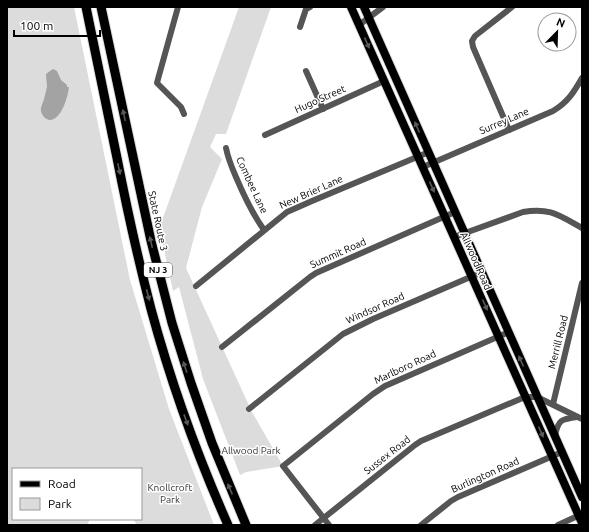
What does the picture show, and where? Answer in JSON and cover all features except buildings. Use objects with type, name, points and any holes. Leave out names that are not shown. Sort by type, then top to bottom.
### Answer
[{"type":"highway","points":[[81,7],[99,73]]},
{"type":"highway","name":"NJ 3","points":[[86,7],[134,241],[157,330],[190,430],[207,476],[228,525]]},
{"type":"highway","name":"State Route 3","points":[[101,7],[148,227],[172,322],[209,436],[246,525]]},
{"type":"main road","name":"Allwood Road","points":[[351,7],[552,457],[580,515],[582,523]]},
{"type":"main road","name":"Allwood Road","points":[[364,7],[582,497]]},
{"type":"street","points":[[178,7],[157,83],[181,107],[184,114]]},
{"type":"street","points":[[300,27],[306,9],[310,7]]},
{"type":"street","points":[[360,25],[383,7]]},
{"type":"street","points":[[509,130],[473,47],[472,41],[475,36],[512,7]]},
{"type":"street","points":[[306,71],[323,109]]},
{"type":"street","name":"Surrey Lane","points":[[423,167],[553,111],[560,107],[570,97],[582,78]]},
{"type":"street","name":"Hugo Street","points":[[265,135],[384,81]]},
{"type":"street","name":"Combee Lane","points":[[226,148],[228,158],[240,187],[254,216],[264,230]]},
{"type":"street","name":"New Brier Lane","points":[[196,286],[287,212],[429,152]]},
{"type":"street","points":[[454,237],[523,212],[531,211],[555,213],[582,228]]},
{"type":"street","name":"Summit Road","points":[[222,347],[316,273],[456,212]]},
{"type":"street","name":"Windsor Road","points":[[249,409],[343,334],[380,316],[482,272]]},
{"type":"street","name":"Merrill Road","points":[[553,404],[582,283]]},
{"type":"street","name":"Marlboro Road","points":[[324,518],[283,466],[385,386],[508,332]]},
{"type":"street","points":[[525,397],[537,397],[579,418]]},
{"type":"street","name":"Sussex Road","points":[[315,525],[421,441],[525,397]]},
{"type":"street","points":[[555,436],[557,426],[561,421],[567,418],[579,418]]},
{"type":"street","name":"Burlington Road","points":[[421,525],[458,497],[562,452]]},
{"type":"street","points":[[558,525],[580,515]]},
{"type":"street","points":[[324,518],[329,525]]},
{"type":"green space","name":"Knollcroft Park","points":[[7,7],[74,7],[130,280],[169,409],[214,525],[137,525],[134,520],[142,520],[142,468],[12,468],[12,520],[90,520],[87,525],[7,525]]},
{"type":"green space","name":"Allwood Park","points":[[239,7],[271,7],[226,134],[216,134],[210,147],[222,159],[202,207],[186,268],[252,412],[283,466],[246,472],[240,475],[203,379],[179,287],[173,291],[159,226]]},
{"type":"shaded area","points":[[53,69],[57,71],[61,80],[67,85],[67,87],[69,87],[67,97],[60,113],[57,117],[49,120],[43,116],[41,108],[47,87],[46,74]]}]
